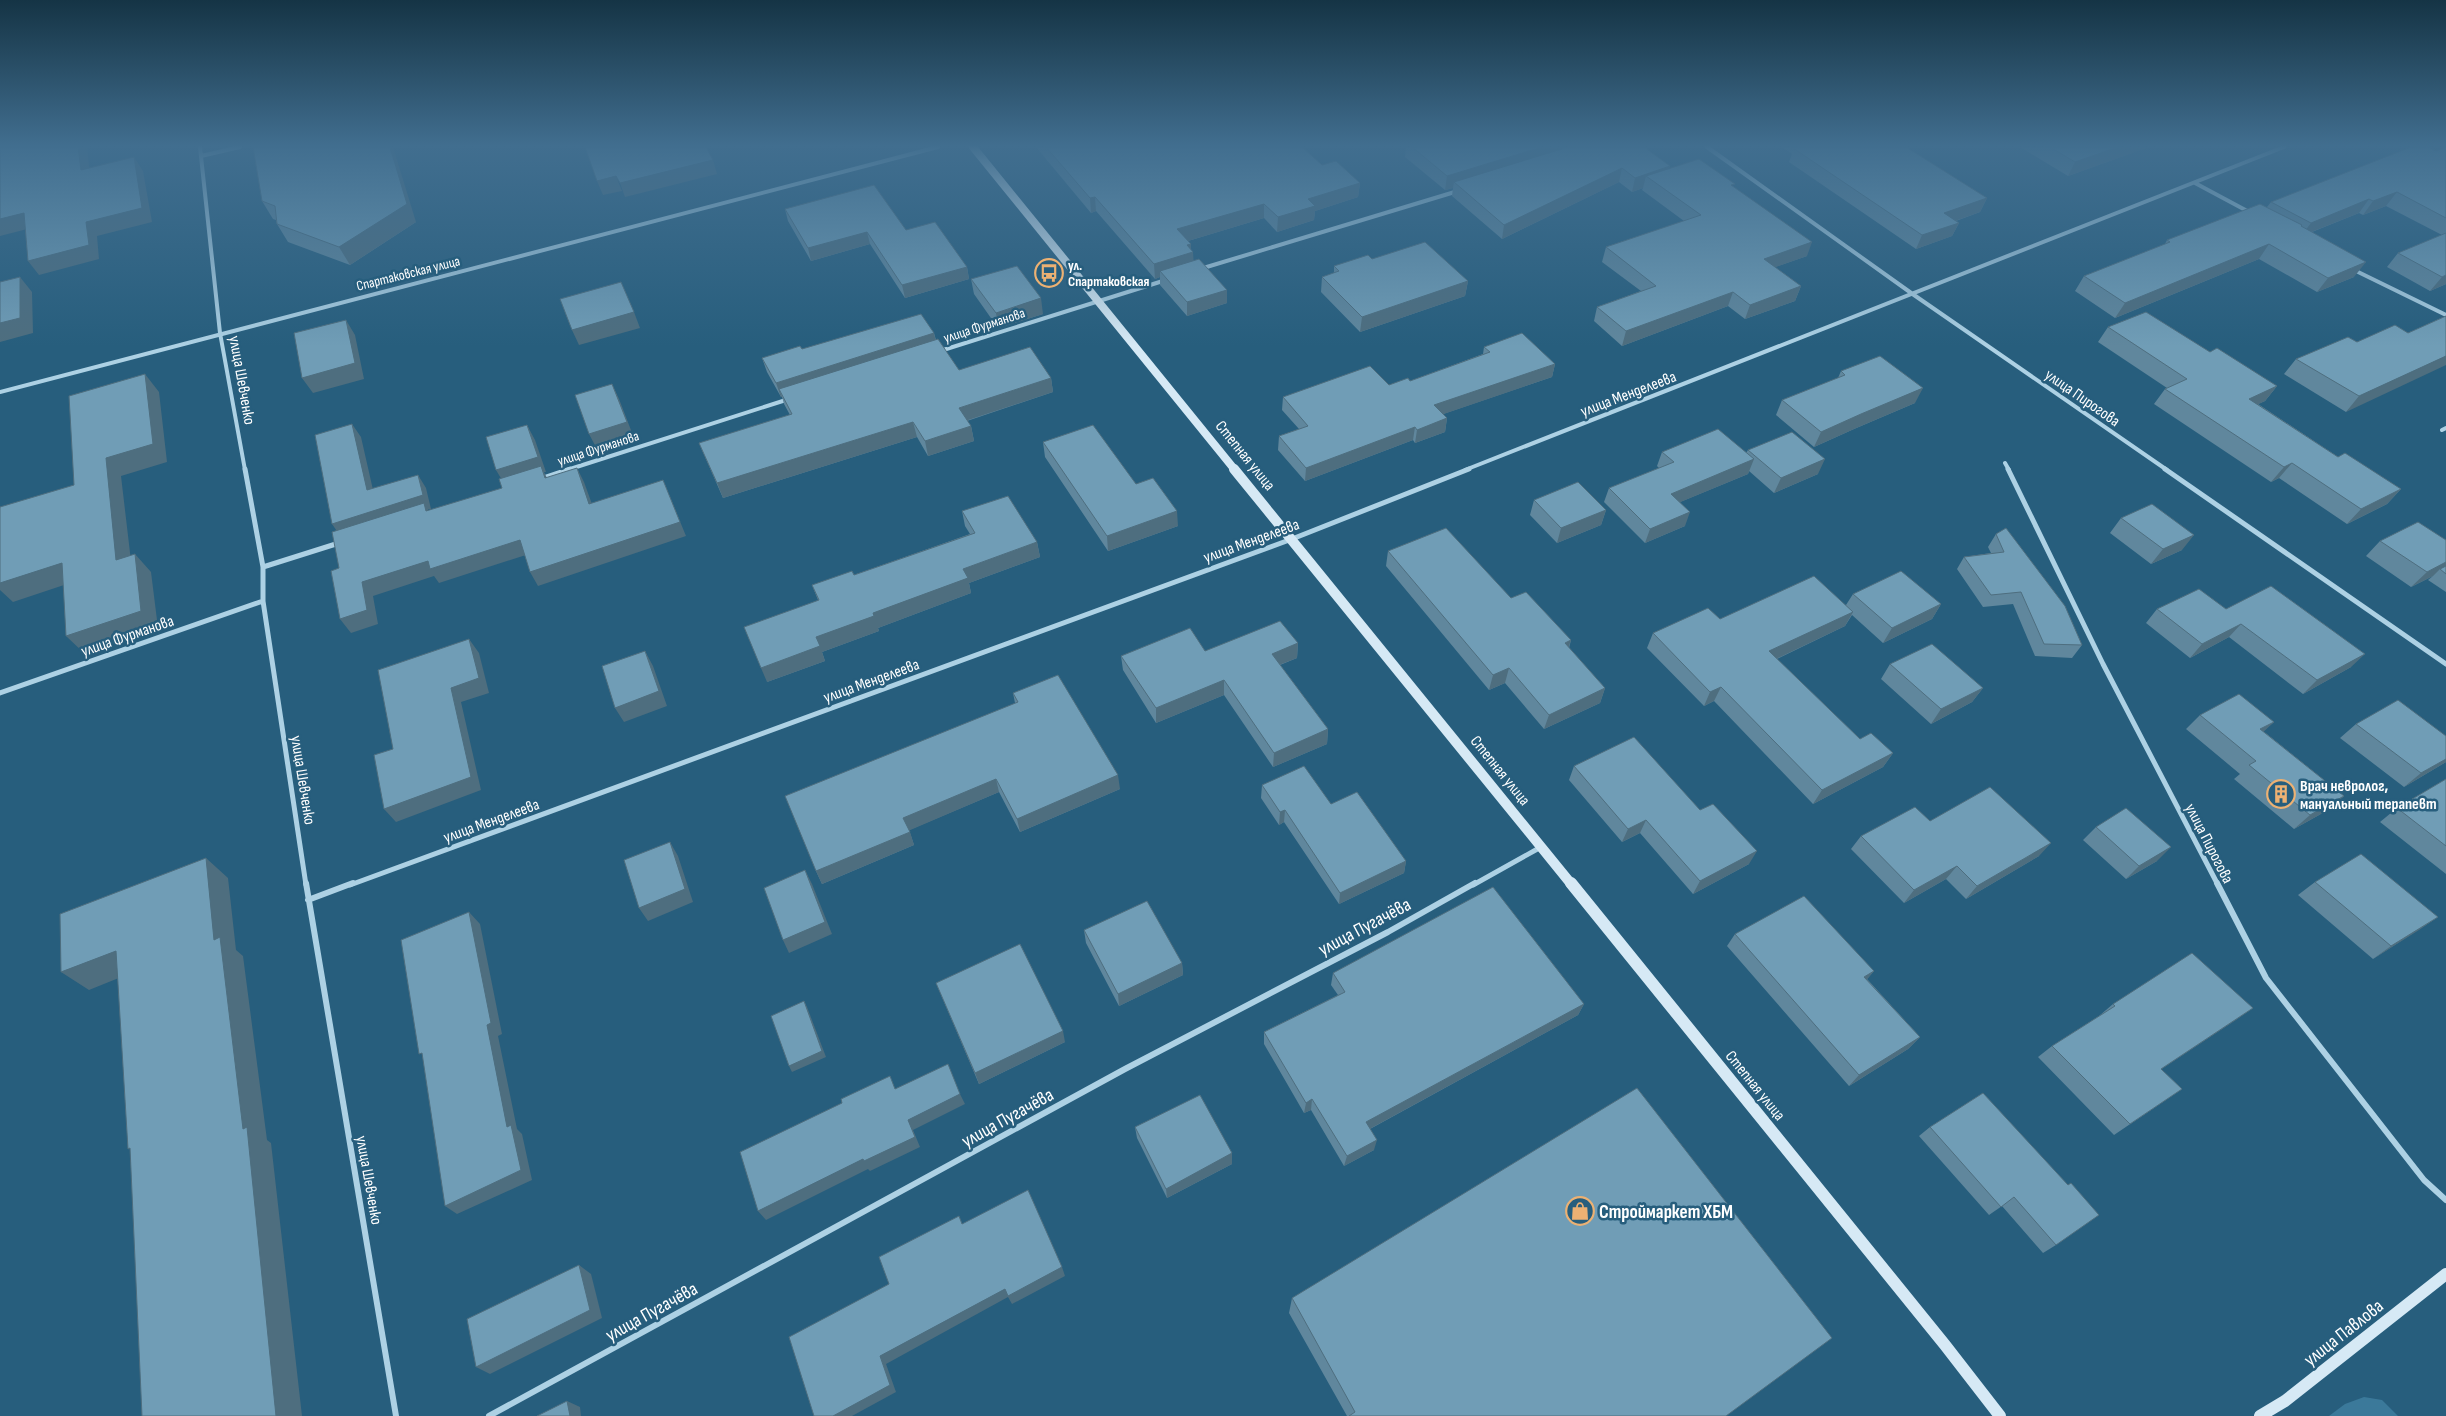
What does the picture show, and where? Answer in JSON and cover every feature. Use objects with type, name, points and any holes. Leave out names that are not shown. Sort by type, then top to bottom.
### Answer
[{"type":"main road","name":"Степная улица","points":[[1028,213],[1939,1338],[2000,1416]]},
{"type":"main road","name":"улица Павлова","points":[[2260,1416],[2285,1400],[2446,1274]]},
{"type":"street","name":"улица Шевченко","points":[[207,213],[220,333],[264,567],[263,601],[308,900],[396,1416]]},
{"type":"street","name":"Спартаковская улица","points":[[0,392],[683,213]]},
{"type":"street","points":[[1193,272],[1385,213]]},
{"type":"street","name":"улица Пирогова","points":[[1799,213],[1914,295],[2446,664]]},
{"type":"street","name":"улица Менделеева","points":[[308,900],[1292,539],[2120,213]]},
{"type":"street","points":[[2251,213],[2255,215]]},
{"type":"street","points":[[2346,265],[2446,315]]},
{"type":"street","name":"улица Фурманова","points":[[937,352],[1174,277]]},
{"type":"street","name":"улица Фурманова","points":[[539,479],[795,397]]},
{"type":"street","name":"улица Пирогова","points":[[2006,463],[2103,664],[2266,978],[2343,1080],[2424,1180],[2446,1200]]},
{"type":"street","points":[[264,567],[349,540]]},
{"type":"street","name":"улица Фурманова","points":[[0,693],[263,601]]},
{"type":"street","name":"улица Пугачёва","points":[[489,1416],[1125,1069],[1388,932],[1541,847]]},
{"type":"shaded area","points":[[2364,1397],[2382,1400],[2398,1416],[2329,1416],[2345,1404]]},
{"type":"building","points":[[0,213],[24,213],[0,219]]},
{"type":"building","points":[[24,213],[122,213],[86,222],[89,245],[28,261]]},
{"type":"building","points":[[276,213],[393,213],[339,247],[277,224]]},
{"type":"building","points":[[787,213],[894,213],[906,230],[935,222],[967,267],[902,285],[867,232],[808,248]]},
{"type":"building","points":[[1109,213],[1232,213],[1177,229],[1191,244],[1187,245],[1193,252],[1154,264]]},
{"type":"building","points":[[1274,213],[1291,213],[1278,217]]},
{"type":"building","points":[[1490,213],[1529,213],[1504,225]]},
{"type":"building","points":[[1698,213],[1771,213],[1812,242],[1764,259],[1801,286],[1750,305],[1733,292],[1626,331],[1597,307],[1656,286],[1606,247],[1701,215]]},
{"type":"building","points":[[1889,213],[1944,213],[1959,223],[1922,235]]},
{"type":"building","points":[[2237,213],[2278,213],[2366,262],[2328,278],[2269,244],[2125,303],[2084,276],[2170,242],[2167,240]]},
{"type":"building","points":[[2292,213],[2335,213],[2311,223]]},
{"type":"building","points":[[2437,213],[2446,213],[2446,218]]},
{"type":"building","points":[[2446,233],[2446,275],[2442,277],[2398,253]]},
{"type":"building","points":[[1425,242],[1468,281],[1362,317],[1322,277],[1339,271],[1334,266],[1368,255],[1372,259]]},
{"type":"building","points":[[1199,259],[1227,290],[1187,302],[1160,271]]},
{"type":"building","points":[[1017,266],[1041,298],[996,313],[971,279]]},
{"type":"building","points":[[20,277],[20,318],[0,323],[0,282]]},
{"type":"building","points":[[621,282],[634,312],[572,330],[560,299]]},
{"type":"building","points":[[2146,312],[2210,352],[2217,348],[2277,386],[2249,399],[2338,457],[2345,453],[2401,489],[2361,509],[2292,463],[2284,467],[2165,389],[2187,379],[2108,327]]},
{"type":"building","points":[[921,314],[934,333],[776,383],[762,358],[800,346],[802,349]]},
{"type":"building","points":[[2446,316],[2446,356],[2359,396],[2296,359],[2348,337],[2357,342],[2395,325],[2408,333]]},
{"type":"building","points":[[346,320],[355,363],[302,378],[294,333]]},
{"type":"building","points":[[1522,333],[1555,364],[1434,405],[1447,418],[1417,430],[1415,427],[1306,468],[1279,436],[1308,426],[1283,397],[1370,366],[1389,385],[1408,378],[1410,381],[1490,352],[1484,347]]},
{"type":"building","points":[[938,339],[959,370],[1030,347],[1051,378],[959,408],[971,426],[925,441],[913,422],[717,483],[699,443],[792,414],[779,389]]},
{"type":"building","points":[[1880,356],[1923,388],[1821,432],[1782,400],[1845,375],[1841,371]]},
{"type":"building","points":[[145,374],[153,444],[106,458],[116,560],[135,554],[141,611],[66,636],[62,563],[0,583],[0,507],[74,485],[69,396]]},
{"type":"building","points":[[612,384],[627,422],[589,434],[575,395]]},
{"type":"building","points":[[352,424],[367,490],[418,475],[423,495],[332,524],[315,435]]},
{"type":"building","points":[[527,425],[538,457],[496,470],[486,437]]},
{"type":"building","points":[[1093,425],[1136,484],[1153,478],[1177,511],[1107,536],[1043,442]]},
{"type":"building","points":[[1718,429],[1754,459],[1671,494],[1690,512],[1650,529],[1609,488],[1674,462],[1662,452]]},
{"type":"building","points":[[1792,432],[1825,459],[1781,478],[1748,450]]},
{"type":"building","points":[[541,466],[545,478],[577,468],[589,504],[663,480],[680,522],[530,572],[520,540],[430,569],[428,561],[362,582],[367,610],[340,619],[331,571],[339,568],[332,532],[424,503],[426,511],[502,488],[499,479]]},
{"type":"building","points":[[1578,482],[1606,510],[1561,528],[1534,500]]},
{"type":"building","points":[[1008,496],[1037,542],[963,569],[968,578],[873,613],[874,616],[816,637],[820,646],[761,668],[744,627],[819,600],[812,585],[852,571],[854,575],[975,533],[962,511]]},
{"type":"building","points":[[2152,504],[2194,535],[2163,549],[2121,518]]},
{"type":"building","points":[[2418,522],[2446,540],[2446,562],[2427,572],[2380,541]]},
{"type":"building","points":[[1446,528],[1511,598],[1526,592],[1571,640],[1565,643],[1605,688],[1549,715],[1509,668],[1493,675],[1388,551]]},
{"type":"building","points":[[2006,528],[2065,606],[2082,645],[2044,644],[2021,592],[1991,595],[1964,557],[2004,552],[1996,534]]},
{"type":"building","points":[[2446,566],[2446,574],[2440,569]]},
{"type":"building","points":[[1901,571],[1941,604],[1892,628],[1853,594]]},
{"type":"building","points":[[1814,576],[1853,612],[1769,651],[1860,739],[1871,733],[1893,753],[1822,790],[1721,687],[1710,692],[1653,633],[1708,608],[1720,619]]},
{"type":"building","points":[[2271,586],[2365,654],[2317,680],[2241,624],[2202,644],[2157,609],[2199,589],[2226,609]]},
{"type":"building","points":[[1280,621],[1298,643],[1272,654],[1328,729],[1274,753],[1224,680],[1156,708],[1121,656],[1190,628],[1205,651]]},
{"type":"building","points":[[469,639],[479,678],[451,688],[471,777],[384,809],[374,755],[393,749],[378,670]]},
{"type":"building","points":[[1932,644],[1983,688],[1941,709],[1890,664]]},
{"type":"building","points":[[645,651],[659,691],[615,708],[602,666]]},
{"type":"building","points":[[1058,675],[1118,775],[1017,819],[996,779],[903,818],[910,832],[816,871],[785,796],[1018,702],[1013,693]]},
{"type":"building","points":[[2239,694],[2274,722],[2260,729],[2344,796],[2310,815],[2249,765],[2256,761],[2200,715]]},
{"type":"building","points":[[2398,700],[2446,736],[2446,759],[2421,773],[2356,724]]},
{"type":"building","points":[[1634,737],[1700,810],[1713,804],[1757,851],[1700,881],[1646,820],[1628,829],[1574,766]]},
{"type":"building","points":[[1304,766],[1331,804],[1357,792],[1406,861],[1340,893],[1285,810],[1280,812],[1262,785]]},
{"type":"building","points":[[2446,779],[2446,846],[2397,808]]},
{"type":"building","points":[[1990,787],[2051,843],[1977,886],[1957,866],[1914,890],[1861,836],[1915,807],[1930,821]]},
{"type":"building","points":[[2126,808],[2171,847],[2139,866],[2096,827]]},
{"type":"building","points":[[670,842],[685,889],[639,908],[624,860]]},
{"type":"building","points":[[2361,854],[2438,917],[2391,946],[2315,882]]},
{"type":"building","points":[[206,858],[214,940],[220,937],[243,1129],[247,1127],[276,1416],[142,1416],[130,1148],[128,1149],[116,951],[61,972],[60,914]]},
{"type":"building","points":[[805,870],[825,922],[783,940],[764,888]]},
{"type":"building","points":[[1493,887],[1584,1004],[1366,1122],[1377,1140],[1347,1156],[1312,1099],[1306,1103],[1264,1032],[1345,992],[1333,973]]},
{"type":"building","points":[[1804,896],[1874,971],[1864,977],[1920,1037],[1859,1075],[1735,934]]},
{"type":"building","points":[[1147,901],[1182,963],[1118,994],[1084,930]]},
{"type":"building","points":[[469,912],[491,1023],[487,1025],[507,1127],[511,1125],[521,1170],[445,1206],[422,1053],[419,1054],[401,940]]},
{"type":"building","points":[[1020,944],[1063,1031],[975,1073],[936,983]]},
{"type":"building","points":[[2192,953],[2253,1008],[2161,1069],[2182,1089],[2130,1124],[2052,1046],[2115,1006],[2113,1004]]},
{"type":"building","points":[[804,1001],[822,1051],[789,1066],[771,1016]]},
{"type":"building","points":[[948,1064],[960,1094],[908,1120],[915,1137],[864,1161],[863,1159],[758,1211],[740,1152],[842,1103],[841,1099],[890,1076],[895,1089]]},
{"type":"building","name":"Строймаркет ХБМ","points":[[1637,1088],[1832,1338],[1726,1416],[1349,1416],[1355,1412],[1292,1298]]},
{"type":"building","points":[[1983,1093],[2068,1185],[2071,1183],[2099,1215],[2056,1245],[2014,1197],[2001,1207],[1930,1127]]},
{"type":"building","points":[[1200,1095],[1232,1153],[1166,1189],[1135,1127]]},
{"type":"building","points":[[1028,1190],[1062,1267],[1008,1296],[1005,1289],[880,1356],[890,1385],[833,1416],[814,1416],[789,1337],[889,1284],[879,1257],[959,1216],[962,1224]]},
{"type":"building","points":[[579,1265],[590,1310],[476,1367],[467,1319]]},
{"type":"building","points":[[567,1401],[570,1416],[537,1416]]},
{"type":"place","name":"ул. Спартаковская","points":[[1049,273]]},
{"type":"place","name":"Врач невролог, мануальный терапевт","points":[[2281,794]]},
{"type":"place","name":"Строймаркет ХБМ","points":[[1580,1211]]}]
